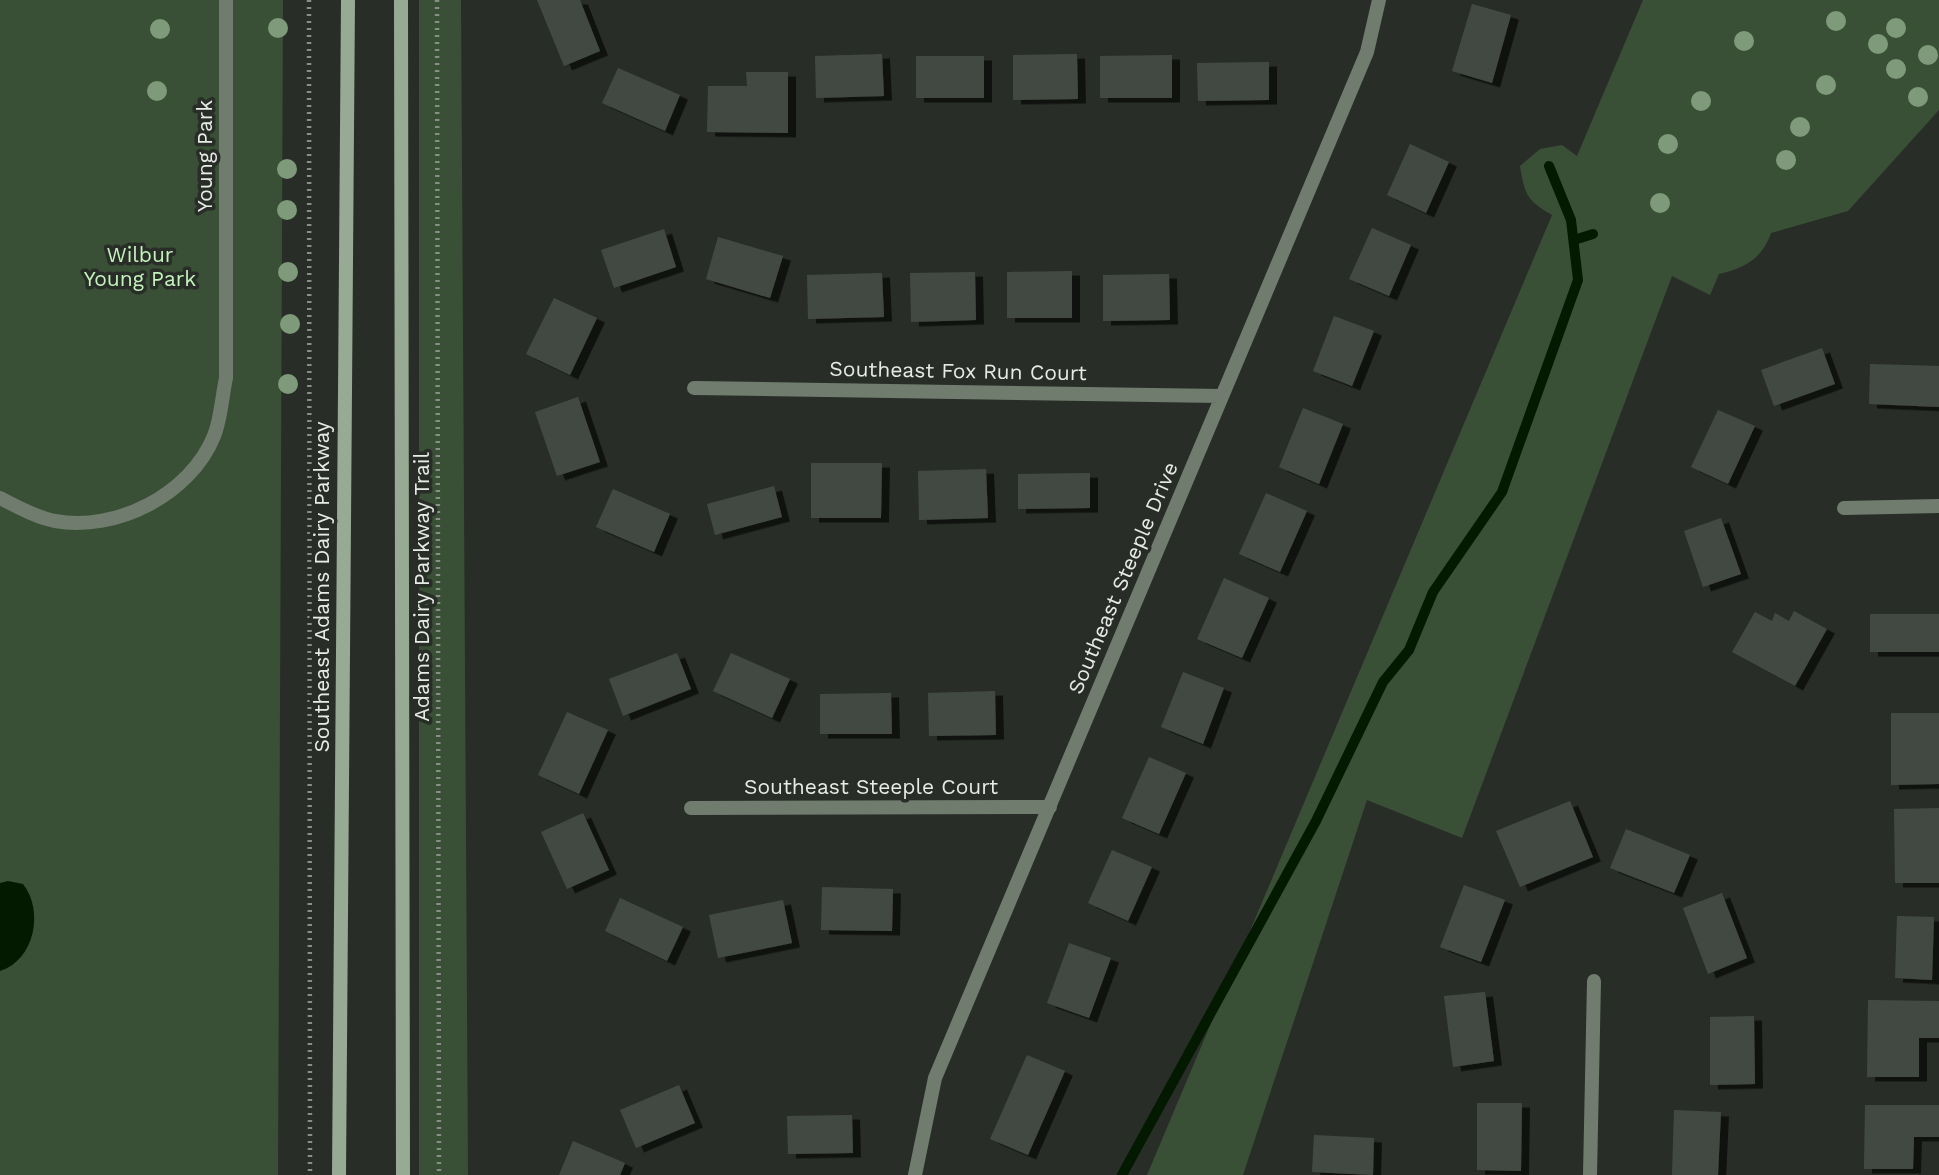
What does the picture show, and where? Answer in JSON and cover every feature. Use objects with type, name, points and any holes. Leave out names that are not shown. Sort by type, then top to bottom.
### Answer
[{"type":"main road","name":"Southeast Adams Dairy Parkway","points":[[339,1175],[348,0]]},
{"type":"main road","points":[[401,0],[403,1175]]},
{"type":"street","name":"Young Park","points":[[0,498],[53,521],[95,523],[127,514],[173,488],[196,466],[214,435],[226,378],[226,0]]},
{"type":"street","name":"Southeast Steeple Drive","points":[[915,1175],[935,1078],[1367,52],[1378,0]]},
{"type":"street","name":"Southeast Fox Run Court","points":[[694,388],[1221,396]]},
{"type":"street","points":[[1844,508],[1939,506]]},
{"type":"street","name":"Southeast Steeple Court","points":[[691,808],[1050,807]]},
{"type":"street","points":[[1590,1175],[1594,981]]},
{"type":"path","points":[[309,0],[310,1175]]},
{"type":"path","name":"Adams Dairy Parkway Trail","points":[[437,0],[439,1175]]},
{"type":"green space","name":"Wilbur Young Park","points":[[0,0],[283,0],[278,1175],[0,1175]]},
{"type":"green space","points":[[419,0],[461,0],[468,1175],[419,1175]]},
{"type":"green space","points":[[1643,0],[1939,0],[1939,110],[1848,211],[1771,233],[1763,250],[1751,261],[1737,269],[1719,274],[1710,295],[1672,276],[1462,838],[1367,800],[1243,1175],[1147,1175],[1552,215],[1528,196],[1520,166],[1540,149],[1562,145],[1577,156]]},
{"type":"shaded area","points":[[8,881],[23,884],[33,907],[34,920],[28,945],[21,956],[0,971],[0,883]]},
{"type":"building","points":[[537,0],[580,0],[600,51],[564,66]]},
{"type":"building","points":[[1472,4],[1511,15],[1492,83],[1452,71]]},
{"type":"building","points":[[882,54],[884,96],[816,98],[815,56]]},
{"type":"building","points":[[1077,54],[1078,99],[1013,100],[1013,55]]},
{"type":"building","points":[[1172,55],[1172,98],[1100,98],[1100,56]]},
{"type":"building","points":[[916,56],[984,56],[984,98],[916,98]]},
{"type":"building","points":[[1269,62],[1269,100],[1198,101],[1197,63]]},
{"type":"building","points":[[618,68],[680,95],[665,131],[602,103]]},
{"type":"building","points":[[746,72],[788,72],[788,133],[707,132],[708,86],[747,86]]},
{"type":"building","points":[[1410,144],[1449,162],[1426,213],[1387,195]]},
{"type":"building","points":[[1372,228],[1411,245],[1389,296],[1349,279]]},
{"type":"building","points":[[664,229],[676,267],[614,288],[601,250]]},
{"type":"building","points":[[718,237],[783,256],[770,298],[706,279]]},
{"type":"building","points":[[1072,271],[1072,318],[1007,318],[1007,272]]},
{"type":"building","points":[[975,272],[976,320],[911,322],[910,273]]},
{"type":"building","points":[[882,273],[884,317],[808,319],[807,275]]},
{"type":"building","points":[[1169,274],[1170,320],[1103,321],[1103,275]]},
{"type":"building","points":[[554,298],[597,318],[570,375],[526,354]]},
{"type":"building","points":[[1334,316],[1374,331],[1352,386],[1313,371]]},
{"type":"building","points":[[1822,348],[1835,384],[1774,406],[1761,370]]},
{"type":"building","points":[[1870,364],[1939,366],[1939,407],[1869,404]]},
{"type":"building","points":[[578,397],[600,462],[557,476],[535,412]]},
{"type":"building","points":[[1303,408],[1343,424],[1319,484],[1279,467]]},
{"type":"building","points":[[1718,410],[1755,426],[1728,484],[1691,467]]},
{"type":"building","points":[[811,463],[882,463],[881,518],[811,518]]},
{"type":"building","points":[[986,469],[988,518],[919,520],[918,471]]},
{"type":"building","points":[[1090,473],[1090,508],[1018,509],[1018,474]]},
{"type":"building","points":[[774,486],[782,517],[715,535],[707,504]]},
{"type":"building","points":[[613,489],[670,514],[654,552],[596,527]]},
{"type":"building","points":[[1266,493],[1307,511],[1280,572],[1239,554]]},
{"type":"building","points":[[1721,518],[1741,574],[1703,587],[1684,531]]},
{"type":"building","points":[[1224,578],[1269,598],[1242,658],[1197,639]]},
{"type":"building","points":[[1794,611],[1827,629],[1795,686],[1732,652],[1755,612],[1772,621],[1775,613],[1789,621]]},
{"type":"building","points":[[1870,614],[1939,614],[1939,652],[1870,652]]},
{"type":"building","points":[[677,653],[691,689],[623,716],[609,679]]},
{"type":"building","points":[[731,653],[790,679],[772,718],[713,691]]},
{"type":"building","points":[[1183,672],[1224,688],[1203,744],[1161,727]]},
{"type":"building","points":[[995,691],[996,735],[929,736],[928,693]]},
{"type":"building","points":[[891,693],[892,734],[820,734],[820,694]]},
{"type":"building","points":[[567,712],[608,730],[579,794],[538,775]]},
{"type":"building","points":[[1891,713],[1939,713],[1939,784],[1891,785]]},
{"type":"building","points":[[1149,757],[1186,773],[1159,834],[1122,818]]},
{"type":"building","points":[[1570,801],[1593,857],[1520,887],[1496,831]]},
{"type":"building","points":[[1939,808],[1939,883],[1895,883],[1894,809]]},
{"type":"building","points":[[583,813],[609,870],[567,889],[541,832]]},
{"type":"building","points":[[1626,829],[1690,855],[1674,893],[1610,868]]},
{"type":"building","points":[[1112,850],[1152,867],[1128,921],[1088,903]]},
{"type":"building","points":[[1464,885],[1505,900],[1481,962],[1440,947]]},
{"type":"building","points":[[822,887],[893,889],[892,931],[821,930]]},
{"type":"building","points":[[1722,893],[1747,958],[1708,974],[1683,908]]},
{"type":"building","points":[[620,898],[683,927],[667,961],[605,931]]},
{"type":"building","points":[[783,900],[792,943],[718,958],[709,915]]},
{"type":"building","points":[[1897,916],[1934,917],[1932,980],[1895,978]]},
{"type":"building","points":[[1069,943],[1111,958],[1089,1018],[1047,1003]]},
{"type":"building","points":[[1485,992],[1494,1061],[1453,1067],[1444,996]]},
{"type":"building","points":[[1868,1000],[1939,1001],[1939,1038],[1919,1038],[1919,1077],[1867,1077]]},
{"type":"building","points":[[1754,1016],[1755,1084],[1710,1085],[1710,1017]]},
{"type":"building","points":[[1027,1055],[1065,1071],[1028,1155],[990,1139]]},
{"type":"building","points":[[679,1085],[695,1123],[636,1148],[620,1110]]},
{"type":"building","points":[[1477,1103],[1522,1103],[1521,1171],[1477,1170]]},
{"type":"building","points":[[1865,1105],[1939,1105],[1939,1137],[1914,1137],[1913,1169],[1864,1169]]},
{"type":"building","points":[[1674,1110],[1721,1112],[1718,1175],[1672,1175]]},
{"type":"building","points":[[852,1115],[853,1153],[788,1154],[787,1116]]},
{"type":"building","points":[[1314,1135],[1374,1138],[1373,1175],[1312,1172]]},
{"type":"building","points":[[573,1141],[625,1163],[620,1175],[559,1175]]},
{"type":"waterway","points":[[1122,1175],[1316,821],[1383,682],[1409,650],[1433,592],[1502,492],[1578,280],[1571,220],[1549,166]]},
{"type":"waterway","points":[[1574,240],[1593,234]]}]
